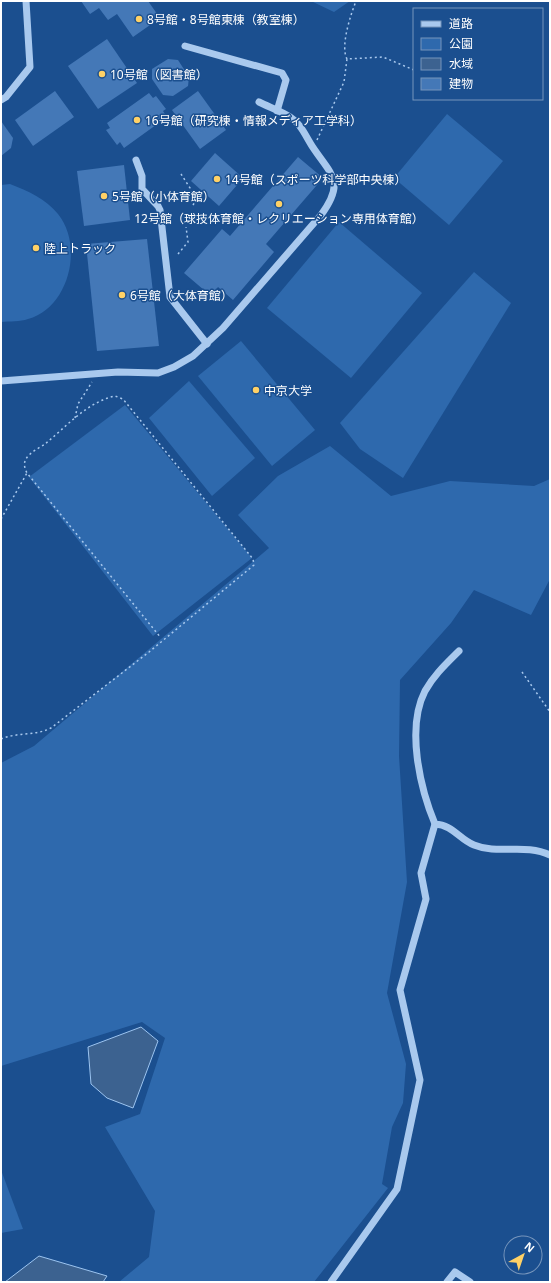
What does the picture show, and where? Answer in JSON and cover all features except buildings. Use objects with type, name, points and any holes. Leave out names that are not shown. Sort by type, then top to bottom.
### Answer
[{"type":"street","points":[[1,100],[6,97],[30,67],[26,1]]},
{"type":"street","points":[[185,46],[282,72],[286,80],[277,111]]},
{"type":"street","points":[[1,381],[93,373],[158,373],[174,367],[193,356],[234,316],[332,200],[334,180],[330,170],[312,146],[300,126],[290,116],[260,102]]},
{"type":"street","points":[[136,160],[142,176],[142,189],[160,210],[170,297],[207,344]]},
{"type":"street","points":[[331,1282],[397,1189],[420,1080],[400,990],[426,899],[421,874],[435,824],[422,790],[417,736],[419,709],[425,692],[440,669],[459,651]]},
{"type":"street","points":[[435,824],[444,824],[474,845],[495,850],[523,848],[542,851],[550,855]]},
{"type":"street","points":[[447,1282],[455,1272],[470,1282]]},
{"type":"path","points":[[312,146],[319,138],[344,82],[346,59],[344,50],[346,36],[356,1]]},
{"type":"path","points":[[346,59],[384,58],[413,70]]},
{"type":"path","points":[[181,174],[190,188],[192,195]]},
{"type":"path","points":[[193,205],[196,200]]},
{"type":"path","points":[[178,254],[188,242],[186,227]]},
{"type":"path","points":[[75,418],[78,404],[92,382],[93,373]]},
{"type":"path","points":[[1,739],[11,735],[44,732],[51,728],[150,652],[254,565],[253,559],[120,396],[115,396],[101,401],[75,418],[28,456],[25,460],[27,474],[161,638]]},
{"type":"path","points":[[1,519],[27,474]]},
{"type":"path","points":[[522,672],[550,712]]},
{"type":"green space","points":[[311,1],[350,1],[334,12]]},
{"type":"green space","points":[[447,114],[503,161],[449,225],[394,178]]},
{"type":"green space","name":"陸上トラック","points":[[10,184],[42,200],[58,214],[66,227],[70,242],[71,258],[68,274],[62,289],[54,302],[42,313],[25,320],[1,322],[1,185]]},
{"type":"green space","points":[[339,222],[422,293],[351,378],[267,308]]},
{"type":"green space","points":[[474,272],[511,303],[403,478],[360,449],[340,423]]},
{"type":"green space","points":[[241,341],[315,430],[272,466],[198,376]]},
{"type":"green space","points":[[189,381],[255,458],[212,496],[149,418]]},
{"type":"green space","points":[[125,405],[252,558],[153,636],[29,477]]},
{"type":"green space","points":[[330,446],[391,496],[450,481],[534,486],[550,479],[550,579],[531,615],[474,590],[451,623],[400,680],[399,756],[407,882],[387,993],[406,1064],[403,1103],[392,1127],[382,1184],[388,1188],[314,1282],[119,1282],[149,1257],[155,1211],[105,1127],[140,1114],[165,1038],[142,1022],[1,1066],[1,763],[34,746],[269,548],[238,515],[278,476]]},
{"type":"green space","points":[[1,1170],[23,1229],[1,1233]]},
{"type":"water","points":[[141,1027],[158,1041],[133,1108],[107,1098],[91,1084],[88,1047]]},
{"type":"water","points":[[39,1256],[107,1276],[103,1282],[5,1282]]},
{"type":"place","name":"8号館・8号館東棟（教室棟）","points":[[139,19]]},
{"type":"place","name":"10号館（図書館）","points":[[102,74]]},
{"type":"place","name":"16号館（研究棟・情報メディア工学科）","points":[[137,120]]},
{"type":"place","name":"14号館（スポーツ科学部中央棟）","points":[[217,179]]},
{"type":"place","name":"5号館（小体育館）","points":[[104,196]]},
{"type":"place","name":"12号館（球技体育館・レクリエーション専用体育館）","points":[[279,204]]},
{"type":"place","name":"陸上トラック","points":[[36,248]]},
{"type":"place","name":"6号館（大体育館）","points":[[122,295]]},
{"type":"place","name":"中京大学","points":[[256,390]]}]
